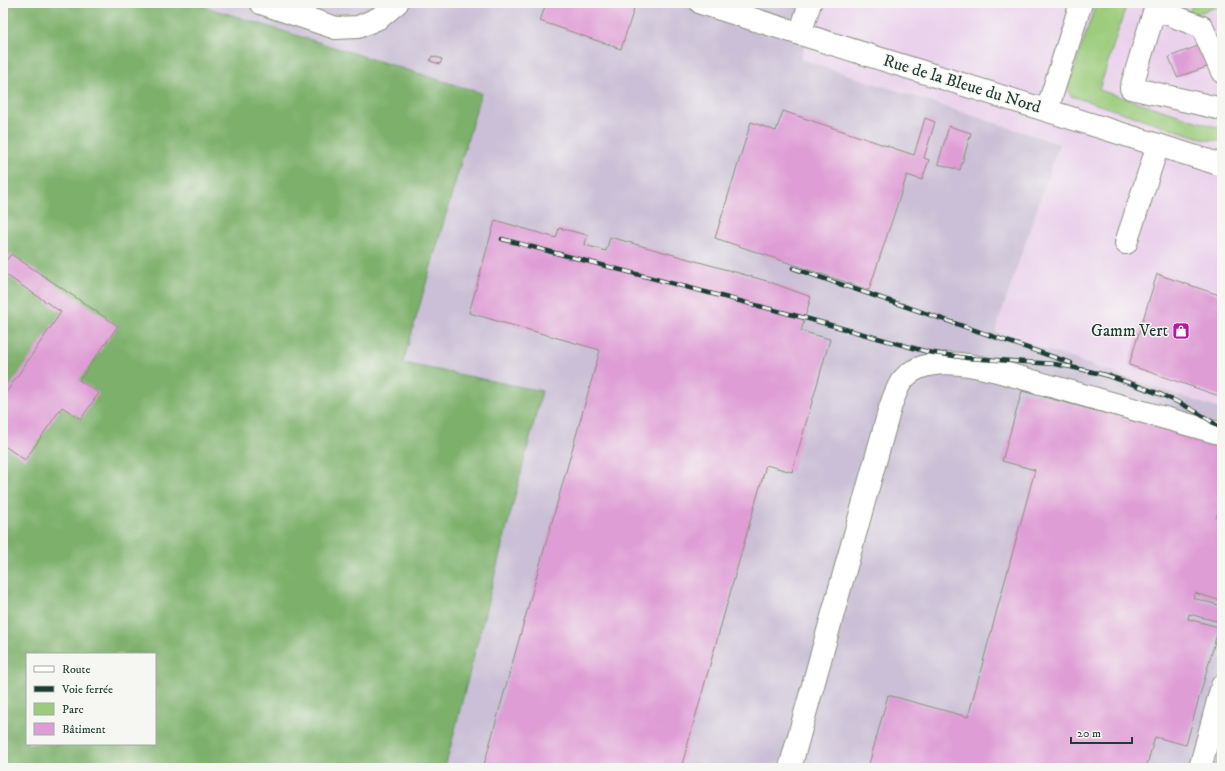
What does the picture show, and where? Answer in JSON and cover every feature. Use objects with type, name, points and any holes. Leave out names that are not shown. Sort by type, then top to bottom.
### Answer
[{"type":"street","points":[[261,3],[336,28],[358,27],[379,18],[397,3]]},
{"type":"street","name":"Rue de la Bleue du Nord","points":[[702,3],[1222,165]]},
{"type":"street","points":[[800,34],[810,3]]},
{"type":"street","points":[[1047,110],[1081,3]]},
{"type":"street","points":[[1222,72],[1202,27],[1156,6],[1131,88],[1222,110]]},
{"type":"street","points":[[1126,243],[1158,145]]},
{"type":"street","points":[[790,768],[890,408],[897,389],[908,375],[924,367],[934,365],[955,363],[971,365],[1222,434]]},
{"type":"street","points":[[1200,768],[1222,686]]},
{"type":"shaded area","points":[[193,3],[818,3],[800,59],[1059,144],[995,332],[1222,410],[1222,768],[445,768],[542,391],[403,363],[481,93]]},
{"type":"shaded area","points":[[818,3],[1222,3],[1222,410],[995,332],[1059,144],[800,59]]},
{"type":"green space","points":[[3,3],[193,3],[481,93],[403,363],[542,391],[445,768],[3,768]]},
{"type":"green space","points":[[1096,3],[1127,3],[1099,90],[1222,129],[1222,141],[1207,140],[1071,96],[1068,88]]},
{"type":"green space","points":[[1193,3],[1222,3],[1222,5],[1193,15],[1188,14]]},
{"type":"building","points":[[546,3],[636,3],[621,49],[540,21]]},
{"type":"building","points":[[1222,37],[1222,62],[1177,77],[1169,57]]},
{"type":"building","points":[[432,56],[442,59],[440,64],[430,61]]},
{"type":"building","points":[[783,111],[914,155],[925,118],[935,122],[924,158],[929,160],[922,180],[907,175],[869,290],[715,238],[751,122],[776,131]]},
{"type":"building","points":[[949,126],[971,133],[960,170],[938,164]]},
{"type":"building","points":[[495,220],[556,238],[559,228],[587,235],[585,245],[606,251],[610,237],[767,281],[811,297],[801,331],[830,339],[792,472],[766,465],[681,768],[483,768],[600,350],[469,313]]},
{"type":"building","points":[[11,254],[118,326],[79,380],[99,393],[81,419],[62,407],[25,460],[3,445],[3,397],[61,312],[3,273],[3,265]]},
{"type":"building","name":"Gamm Vert","points":[[1157,274],[1222,296],[1222,397],[1129,365]]},
{"type":"building","points":[[1022,391],[1222,444],[1222,495],[1216,518],[1222,519],[1222,601],[1195,593],[1193,598],[1222,606],[1222,616],[1220,622],[1189,614],[1188,619],[1219,627],[1186,745],[1155,737],[1146,768],[868,768],[888,695],[968,717],[1035,470],[1002,461]]},
{"type":"railway","points":[[502,239],[805,318],[928,352],[967,358],[1054,364],[1110,376]]},
{"type":"railway","points":[[793,268],[1071,363]]},
{"type":"railway","points":[[1105,375],[1137,385],[1180,403],[1222,429]]},
{"type":"place","name":"Gamm Vert","points":[[1181,331]]}]
